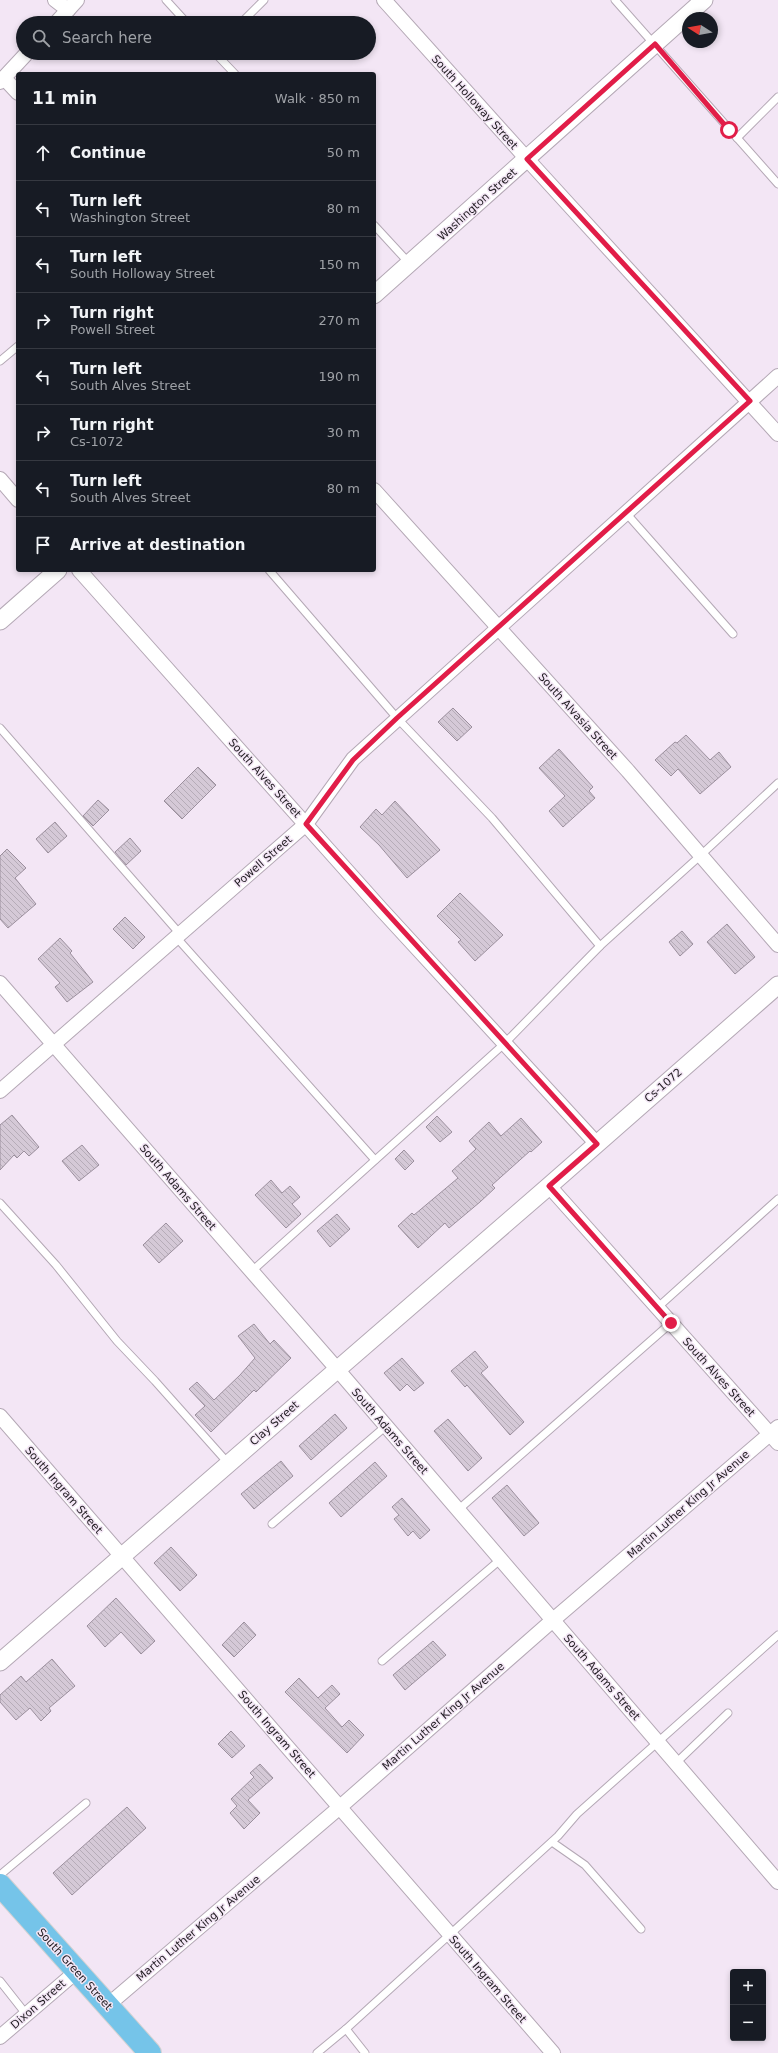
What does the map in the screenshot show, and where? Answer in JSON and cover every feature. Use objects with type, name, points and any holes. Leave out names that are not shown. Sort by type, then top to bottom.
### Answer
[{"type":"main road","name":"South Green Street","points":[[2,1889],[150,2053]]},
{"type":"street","points":[[55,0],[73,5],[63,16]]},
{"type":"street","name":"South Holloway Street","points":[[384,0],[527,159],[750,401],[778,434]]},
{"type":"street","name":"Washington Street","points":[[376,293],[704,0]]},
{"type":"street","points":[[16,91],[2,80],[21,60]]},
{"type":"street","name":"Powell Street","points":[[0,1091],[306,824],[353,760],[397,718],[778,376]]},
{"type":"street","points":[[0,479],[16,498]]},
{"type":"street","name":"South Alvasia Street","points":[[376,492],[499,627],[701,855],[778,945]]},
{"type":"street","points":[[0,621],[56,572]]},
{"type":"street","name":"South Alves Street","points":[[81,572],[504,1044],[597,1144]]},
{"type":"street","name":"South Adams Street","points":[[0,983],[337,1369],[778,1882]]},
{"type":"street","name":"Cs-1072","points":[[549,1186],[778,985]]},
{"type":"street","name":"South Alves Street","points":[[549,1186],[657,1308],[775,1434]]},
{"type":"street","name":"Clay Street","points":[[0,1662],[549,1186]]},
{"type":"street","name":"South Ingram Street","points":[[0,1416],[553,2053]]},
{"type":"street","name":"Martin Luther King Jr Avenue","points":[[108,2005],[340,1807],[553,1620],[775,1434]]},
{"type":"street","name":"Dixon Street","points":[[0,2036],[76,1971]]},
{"type":"lane","points":[[166,0],[181,16]]},
{"type":"lane","points":[[248,16],[264,0]]},
{"type":"lane","points":[[615,0],[778,184]]},
{"type":"lane","points":[[222,60],[233,72]]},
{"type":"lane","points":[[737,138],[778,97]]},
{"type":"lane","points":[[376,227],[409,264]]},
{"type":"lane","points":[[0,361],[16,348]]},
{"type":"lane","points":[[626,513],[733,634]]},
{"type":"lane","points":[[271,572],[397,718],[492,818],[600,946]]},
{"type":"lane","points":[[0,728],[178,936],[375,1160]]},
{"type":"lane","points":[[252,1271],[504,1044],[600,946],[778,783]]},
{"type":"lane","points":[[657,1308],[778,1199]]},
{"type":"lane","points":[[0,1203],[56,1265],[117,1341],[228,1463]]},
{"type":"lane","points":[[458,1510],[671,1323]]},
{"type":"lane","points":[[272,1524],[386,1426]]},
{"type":"lane","points":[[382,1661],[501,1559]]},
{"type":"lane","points":[[317,2053],[346,2029],[552,1842],[577,1814],[778,1635]]},
{"type":"lane","points":[[676,1763],[728,1713]]},
{"type":"lane","points":[[2,1889],[86,1803]]},
{"type":"lane","points":[[552,1842],[585,1865],[641,1929]]},
{"type":"lane","points":[[0,1981],[26,2014]]},
{"type":"lane","points":[[346,2029],[365,2053]]},
{"type":"building","points":[[453,708],[472,727],[457,741],[438,722]]},
{"type":"building","points":[[686,735],[710,760],[719,752],[731,767],[700,794],[678,769],[671,776],[655,760],[675,742],[677,743]]},
{"type":"building","points":[[559,749],[593,787],[589,791],[595,798],[563,827],[549,811],[565,796],[539,768]]},
{"type":"building","points":[[198,767],[216,785],[182,819],[164,801]]},
{"type":"building","points":[[98,800],[109,810],[93,826],[83,816]]},
{"type":"building","points":[[395,801],[440,850],[407,878],[379,845],[360,827],[376,809],[382,815]]},
{"type":"building","points":[[55,822],[67,836],[48,853],[36,839]]},
{"type":"building","points":[[130,838],[141,851],[126,865],[115,852]]},
{"type":"building","points":[[7,849],[26,868],[15,878],[36,904],[8,928],[0,919],[0,856]]},
{"type":"building","points":[[460,893],[503,935],[475,961],[458,942],[461,940],[437,916]]},
{"type":"building","points":[[125,917],[145,937],[133,949],[113,929]]},
{"type":"building","points":[[727,924],[755,957],[735,974],[707,942]]},
{"type":"building","points":[[682,931],[693,944],[680,956],[669,942]]},
{"type":"building","points":[[60,938],[72,951],[70,953],[93,982],[67,1002],[55,987],[60,983],[38,959]]},
{"type":"building","points":[[12,1115],[39,1147],[29,1156],[24,1151],[17,1158],[14,1155],[0,1170],[0,1125]]},
{"type":"building","points":[[437,1116],[452,1132],[440,1142],[426,1127]]},
{"type":"building","points":[[521,1118],[542,1142],[492,1185],[495,1188],[480,1202],[449,1228],[445,1223],[418,1248],[398,1226],[412,1213],[414,1215],[458,1178],[452,1171],[476,1149],[469,1141],[489,1122],[501,1136]]},
{"type":"building","points":[[82,1145],[99,1165],[79,1181],[62,1161]]},
{"type":"building","points":[[404,1150],[414,1161],[405,1170],[395,1159]]},
{"type":"building","points":[[271,1180],[282,1193],[290,1186],[300,1197],[292,1204],[301,1214],[286,1228],[255,1195]]},
{"type":"building","points":[[337,1214],[350,1229],[330,1247],[317,1231]]},
{"type":"building","points":[[166,1223],[183,1241],[159,1263],[143,1245]]},
{"type":"building","points":[[254,1324],[270,1344],[274,1340],[291,1358],[256,1392],[254,1390],[211,1432],[195,1415],[205,1406],[189,1389],[197,1382],[214,1400],[240,1375],[255,1358],[238,1336]]},
{"type":"building","points":[[475,1351],[488,1367],[481,1373],[524,1422],[510,1435],[467,1385],[465,1387],[451,1371]]},
{"type":"building","points":[[402,1358],[424,1383],[414,1391],[407,1384],[400,1391],[384,1373]]},
{"type":"building","points":[[335,1414],[347,1428],[311,1460],[299,1446]]},
{"type":"building","points":[[448,1419],[482,1458],[468,1471],[434,1431]]},
{"type":"building","points":[[281,1461],[293,1476],[254,1509],[241,1494]]},
{"type":"building","points":[[375,1462],[387,1476],[341,1517],[329,1503]]},
{"type":"building","points":[[507,1485],[539,1523],[524,1536],[492,1498]]},
{"type":"building","points":[[402,1498],[430,1530],[420,1539],[413,1531],[408,1536],[394,1519],[399,1515],[392,1507]]},
{"type":"building","points":[[171,1547],[197,1575],[180,1591],[154,1563]]},
{"type":"building","points":[[116,1598],[155,1641],[141,1654],[121,1632],[105,1647],[87,1626]]},
{"type":"building","points":[[244,1622],[256,1635],[234,1657],[222,1645]]},
{"type":"building","points":[[433,1641],[446,1655],[405,1690],[393,1675]]},
{"type":"building","points":[[52,1659],[75,1686],[49,1708],[51,1711],[41,1721],[30,1708],[16,1720],[0,1702],[0,1695],[21,1676],[26,1682]]},
{"type":"building","points":[[299,1678],[318,1698],[332,1685],[340,1694],[325,1708],[342,1727],[349,1720],[364,1735],[347,1753],[285,1692]]},
{"type":"building","points":[[231,1731],[245,1746],[232,1758],[218,1744]]},
{"type":"building","points":[[260,1764],[273,1778],[248,1800],[260,1813],[244,1829],[230,1813],[237,1806],[231,1799],[254,1777],[250,1773]]},
{"type":"building","points":[[127,1807],[146,1828],[72,1895],[53,1873]]},
{"type":"route","points":[[671,1323],[549,1186],[597,1144],[381,909],[306,824],[353,760],[397,718],[750,401],[527,159],[655,44],[729,130]]}]
